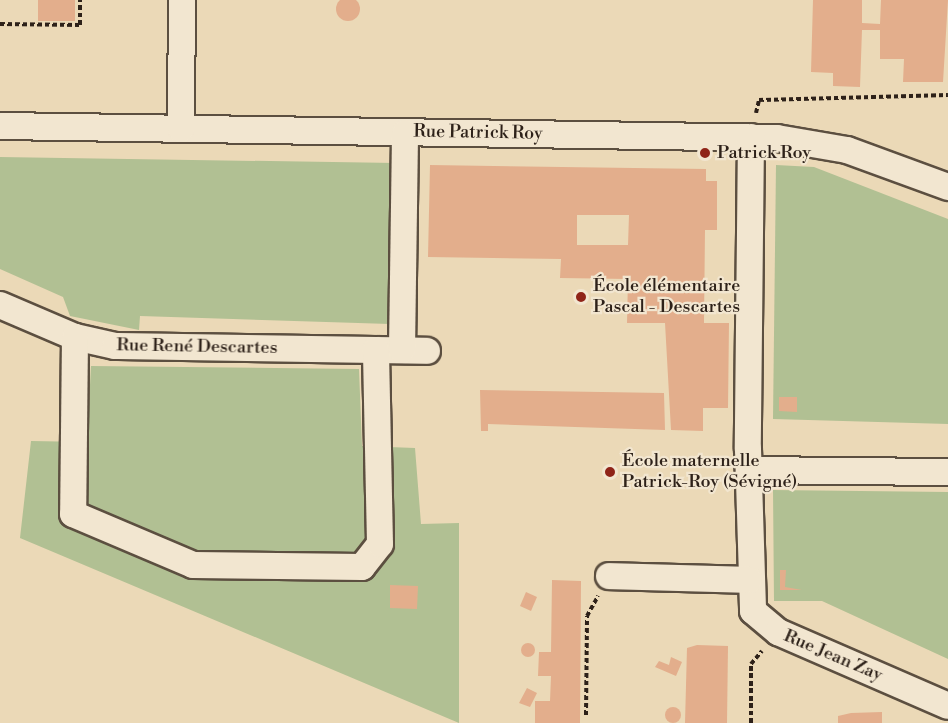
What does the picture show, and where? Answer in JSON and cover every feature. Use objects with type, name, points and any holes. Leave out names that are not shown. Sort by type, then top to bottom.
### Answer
[{"type":"street","points":[[181,129],[182,0]]},
{"type":"street","name":"Rue Patrick Roy","points":[[0,126],[751,137],[829,146],[948,187]]},
{"type":"street","name":"Rue René Descartes","points":[[0,305],[75,337],[115,346],[414,350],[405,133]]},
{"type":"street","name":"Rue Jean Zay","points":[[751,137],[749,580],[753,611],[778,632],[948,706]]},
{"type":"street","points":[[75,337],[73,514],[193,565],[362,567],[380,544],[376,350]]},
{"type":"street","points":[[751,470],[948,472]]},
{"type":"street","points":[[609,576],[749,580]]},
{"type":"path","points":[[0,24],[80,25],[80,0]]},
{"type":"path","points":[[751,137],[759,100],[948,95]]},
{"type":"path","points":[[586,715],[587,616],[609,576]]},
{"type":"path","points":[[751,723],[751,664],[778,632]]},
{"type":"green space","points":[[0,157],[396,163],[390,324],[140,316],[139,330],[70,316],[63,297],[0,269]]},
{"type":"green space","points":[[776,165],[814,167],[948,219],[948,424],[773,419]]},
{"type":"green space","points":[[91,366],[359,369],[362,446],[415,448],[421,524],[459,523],[459,723],[20,538],[31,441],[87,442]]},
{"type":"green space","points":[[773,490],[948,492],[948,659],[822,601],[774,601]]},
{"type":"building","points":[[348,-3],[353,-2],[359,4],[359,14],[353,20],[348,21],[343,20],[337,14],[336,9],[337,4],[343,-2]]},
{"type":"building","points":[[38,0],[75,0],[75,21],[38,21]]},
{"type":"building","points":[[813,0],[862,0],[862,23],[880,24],[881,0],[948,0],[943,82],[903,82],[904,59],[880,59],[880,30],[862,30],[860,87],[833,86],[833,73],[811,72]]},
{"type":"building","points":[[430,165],[706,169],[706,181],[717,181],[717,230],[705,230],[704,323],[729,323],[728,408],[703,408],[703,431],[671,430],[665,323],[627,323],[628,279],[560,278],[561,259],[428,257]],"holes":[[[577,215],[629,215],[628,245],[577,245]]]},
{"type":"building","points":[[480,390],[664,393],[665,430],[488,424],[488,431],[481,431]]},
{"type":"building","points":[[779,397],[797,397],[797,412],[779,411]]},
{"type":"building","points":[[780,570],[786,570],[785,587],[802,590],[780,590]]},
{"type":"building","points":[[552,580],[581,581],[580,723],[535,723],[535,701],[550,701],[551,676],[538,676],[539,652],[551,652]]},
{"type":"building","points":[[390,585],[418,586],[417,609],[390,608]]},
{"type":"building","points":[[526,592],[537,597],[531,611],[520,606]]},
{"type":"building","points":[[525,643],[531,643],[535,650],[531,657],[525,657],[521,653],[521,647]]},
{"type":"building","points":[[697,645],[728,646],[727,723],[685,723],[687,648]]},
{"type":"building","points":[[671,657],[682,662],[676,676],[655,667],[659,661],[669,665]]},
{"type":"building","points":[[527,688],[537,693],[530,707],[519,703]]},
{"type":"building","points":[[673,707],[681,715],[673,723],[665,715]]},
{"type":"building","points":[[882,712],[882,723],[838,723],[838,716],[851,713]]},
{"type":"place","name":"Patrick Roy","points":[[705,153]]},
{"type":"place","name":"École élémentaire Pascal - Descartes","points":[[581,297]]},
{"type":"place","name":"École maternelle Patrick-Roy (Sévigné)","points":[[610,472]]}]
